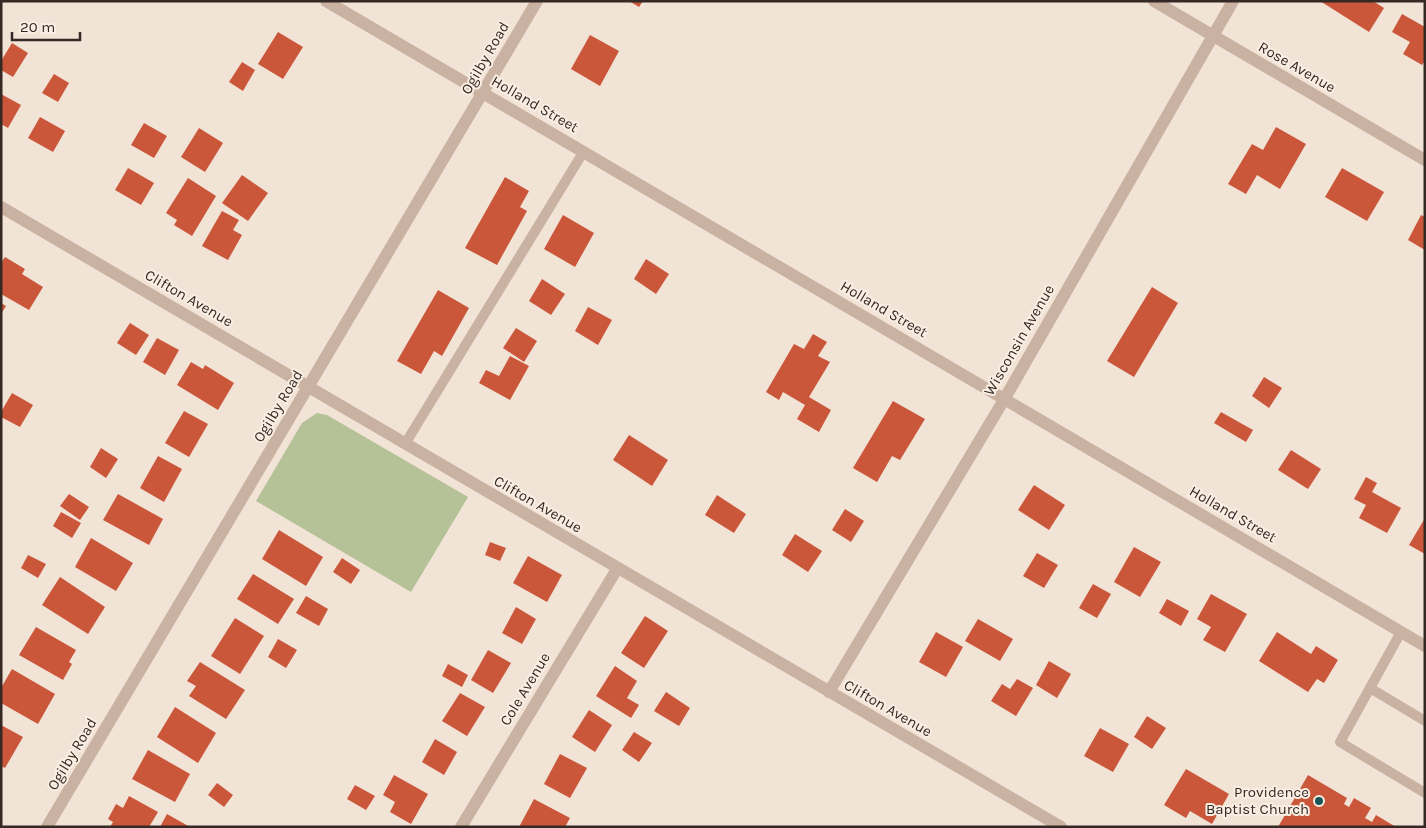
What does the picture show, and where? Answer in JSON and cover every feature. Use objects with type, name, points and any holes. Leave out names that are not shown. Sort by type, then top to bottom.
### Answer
[{"type":"street","name":"Holland Street","points":[[326,1],[1425,646]]},
{"type":"street","name":"Ogilby Road","points":[[47,827],[484,93],[536,1]]},
{"type":"street","name":"Rose Avenue","points":[[1154,1],[1425,160]]},
{"type":"street","name":"Wisconsin Avenue","points":[[829,692],[1004,398],[1233,1]]},
{"type":"street","name":"Clifton Avenue","points":[[1,206],[617,569],[1061,827]]},
{"type":"street","name":"Cole Avenue","points":[[461,827],[617,569]]},
{"type":"lane","points":[[405,444],[584,151]]},
{"type":"lane","points":[[1401,632],[1340,742],[1425,793]]},
{"type":"lane","points":[[1370,688],[1425,721]]},
{"type":"green space","points":[[317,413],[327,415],[468,497],[411,592],[256,501],[302,423]]},
{"type":"building","points":[[629,1],[643,1],[639,7]]},
{"type":"building","points":[[1320,1],[1373,1],[1384,8],[1369,32]]},
{"type":"building","points":[[1402,14],[1425,27],[1425,61],[1422,65],[1403,54],[1410,42],[1392,32]]},
{"type":"building","points":[[278,32],[303,47],[283,79],[258,64]]},
{"type":"building","points":[[590,35],[619,51],[600,86],[571,69]]},
{"type":"building","points":[[12,43],[28,53],[13,77],[1,70],[1,61]]},
{"type":"building","points":[[242,62],[255,70],[243,91],[229,82]]},
{"type":"building","points":[[54,74],[69,83],[58,102],[42,93]]},
{"type":"building","points":[[1,94],[21,105],[8,128],[1,124]]},
{"type":"building","points":[[40,117],[65,131],[53,152],[28,138]]},
{"type":"building","points":[[144,123],[167,136],[154,158],[131,145]]},
{"type":"building","points":[[1276,127],[1306,144],[1280,189],[1257,175],[1246,194],[1228,184],[1252,144],[1263,150]]},
{"type":"building","points":[[199,128],[223,143],[205,172],[181,157]]},
{"type":"building","points":[[128,168],[154,183],[141,205],[115,190]]},
{"type":"building","points":[[1342,168],[1384,192],[1367,221],[1325,197]]},
{"type":"building","points":[[242,175],[268,193],[248,221],[222,203]]},
{"type":"building","points":[[505,177],[529,191],[520,207],[527,211],[497,265],[465,248]]},
{"type":"building","points":[[188,178],[216,196],[192,236],[174,225],[177,220],[166,213]]},
{"type":"building","points":[[222,211],[239,220],[233,230],[242,235],[228,260],[202,246]]},
{"type":"building","points":[[563,215],[594,233],[575,267],[544,249]]},
{"type":"building","points":[[1421,215],[1425,217],[1425,250],[1408,240]]},
{"type":"building","points":[[5,257],[25,269],[22,274],[43,287],[29,310],[1,294],[1,263]]},
{"type":"building","points":[[646,259],[669,274],[656,294],[634,279]]},
{"type":"building","points":[[542,279],[565,294],[551,315],[529,301]]},
{"type":"building","points":[[1152,287],[1178,303],[1134,377],[1107,361]]},
{"type":"building","points":[[438,290],[469,308],[442,356],[434,351],[421,374],[397,361]]},
{"type":"building","points":[[1,303],[6,306],[1,314]]},
{"type":"building","points":[[588,307],[612,320],[598,345],[575,331]]},
{"type":"building","points":[[130,323],[149,335],[136,355],[117,343]]},
{"type":"building","points":[[516,328],[537,341],[524,362],[503,348]]},
{"type":"building","points":[[813,334],[827,342],[818,356],[830,362],[809,397],[831,410],[819,432],[797,419],[805,405],[783,392],[779,400],[766,392],[794,344],[804,349]]},
{"type":"building","points":[[157,338],[179,350],[165,375],[143,362]]},
{"type":"building","points":[[510,356],[529,366],[510,400],[479,383],[486,370],[499,376]]},
{"type":"building","points":[[191,362],[203,369],[205,365],[234,383],[218,410],[177,385]]},
{"type":"building","points":[[1264,377],[1282,388],[1269,408],[1252,396]]},
{"type":"building","points":[[12,393],[33,405],[20,427],[1,417],[1,412]]},
{"type":"building","points":[[893,401],[925,419],[900,460],[892,456],[877,482],[853,468]]},
{"type":"building","points":[[184,411],[208,424],[189,457],[165,443]]},
{"type":"building","points":[[1221,412],[1253,430],[1246,442],[1214,423]]},
{"type":"building","points":[[629,435],[668,460],[652,486],[613,460]]},
{"type":"building","points":[[101,448],[118,459],[106,478],[90,467]]},
{"type":"building","points":[[1291,450],[1321,469],[1308,489],[1278,470]]},
{"type":"building","points":[[158,456],[182,469],[164,502],[140,488]]},
{"type":"building","points":[[1366,477],[1377,483],[1372,492],[1401,508],[1387,533],[1359,518],[1366,505],[1354,499]]},
{"type":"building","points":[[1034,485],[1065,505],[1049,530],[1018,510]]},
{"type":"building","points":[[69,494],[89,507],[80,520],[60,506]]},
{"type":"building","points":[[118,494],[163,519],[149,545],[103,520]]},
{"type":"building","points":[[717,495],[746,514],[734,533],[705,515]]},
{"type":"building","points":[[845,509],[864,521],[851,542],[832,530]]},
{"type":"building","points":[[61,512],[81,523],[72,538],[53,526]]},
{"type":"building","points":[[1425,518],[1425,554],[1409,545]]},
{"type":"building","points":[[279,530],[323,557],[306,586],[262,559]]},
{"type":"building","points":[[795,534],[822,551],[808,572],[782,555]]},
{"type":"building","points":[[91,538],[133,563],[116,591],[75,567]]},
{"type":"building","points":[[490,542],[506,548],[500,561],[485,555]]},
{"type":"building","points":[[1134,547],[1161,562],[1140,597],[1114,582]]},
{"type":"building","points":[[1037,553],[1058,565],[1044,588],[1023,576]]},
{"type":"building","points":[[28,555],[46,564],[38,578],[21,568]]},
{"type":"building","points":[[528,556],[562,575],[547,602],[513,583]]},
{"type":"building","points":[[342,558],[360,570],[351,584],[333,572]]},
{"type":"building","points":[[253,574],[294,599],[278,624],[237,599]]},
{"type":"building","points":[[60,577],[105,607],[88,634],[42,605]]},
{"type":"building","points":[[1093,584],[1111,594],[1097,618],[1079,608]]},
{"type":"building","points":[[1211,594],[1247,614],[1225,652],[1203,640],[1211,627],[1197,619]]},
{"type":"building","points":[[306,596],[328,609],[319,626],[296,613]]},
{"type":"building","points":[[1167,599],[1189,611],[1181,626],[1159,613]]},
{"type":"building","points":[[516,607],[536,619],[522,644],[502,633]]},
{"type":"building","points":[[645,616],[668,631],[644,668],[621,653]]},
{"type":"building","points":[[235,618],[264,636],[240,674],[211,656]]},
{"type":"building","points":[[978,619],[1013,639],[1000,661],[965,641]]},
{"type":"building","points":[[36,627],[76,650],[69,662],[72,664],[63,680],[19,655]]},
{"type":"building","points":[[936,632],[963,647],[946,677],[919,662]]},
{"type":"building","points":[[1277,632],[1311,654],[1316,646],[1338,660],[1324,683],[1317,679],[1308,692],[1259,661]]},
{"type":"building","points":[[278,639],[297,650],[286,668],[268,657]]},
{"type":"building","points":[[488,650],[511,663],[493,693],[471,680]]},
{"type":"building","points":[[1049,661],[1071,674],[1057,698],[1036,685]]},
{"type":"building","points":[[200,662],[245,690],[226,719],[189,696],[196,686],[187,681]]},
{"type":"building","points":[[448,664],[468,675],[462,687],[442,676]]},
{"type":"building","points":[[615,666],[637,681],[627,698],[639,705],[631,718],[596,696]]},
{"type":"building","points":[[12,669],[55,694],[38,724],[1,703],[1,688]]},
{"type":"building","points":[[1017,679],[1033,688],[1016,716],[991,701],[1002,684],[1010,689]]},
{"type":"building","points":[[666,692],[690,708],[679,726],[654,711]]},
{"type":"building","points":[[460,693],[485,707],[467,736],[442,721]]},
{"type":"building","points":[[175,707],[216,733],[198,763],[157,737]]},
{"type":"building","points":[[589,710],[612,725],[595,752],[572,737]]},
{"type":"building","points":[[1147,716],[1166,728],[1152,749],[1134,737]]},
{"type":"building","points":[[1,725],[23,737],[5,768],[1,766]]},
{"type":"building","points":[[1100,728],[1129,744],[1113,772],[1084,756]]},
{"type":"building","points":[[634,732],[652,743],[639,762],[622,750]]},
{"type":"building","points":[[435,739],[457,752],[444,775],[422,762]]},
{"type":"building","points":[[148,750],[190,774],[175,802],[132,779]]},
{"type":"building","points":[[560,754],[587,768],[570,798],[544,784]]},
{"type":"building","points":[[1186,769],[1229,794],[1212,824],[1190,811],[1186,818],[1164,805]]},
{"type":"building","points":[[394,775],[428,794],[411,824],[390,812],[395,802],[383,795]]},
{"type":"building","name":"Providence Baptist Church","points":[[1308,775],[1347,798],[1344,804],[1349,807],[1354,798],[1371,808],[1365,818],[1372,822],[1376,815],[1396,827],[1278,827]]},
{"type":"building","points":[[217,783],[233,795],[224,807],[208,795]]},
{"type":"building","points":[[355,785],[375,796],[366,810],[347,799]]},
{"type":"building","points":[[129,796],[158,812],[149,827],[110,827],[113,822],[108,819],[116,804],[123,808]]},
{"type":"building","points":[[534,799],[570,818],[565,827],[519,827]]},
{"type":"building","points":[[167,814],[190,827],[160,827]]},
{"type":"place","name":"Providence Baptist Church","points":[[1319,801]]}]
